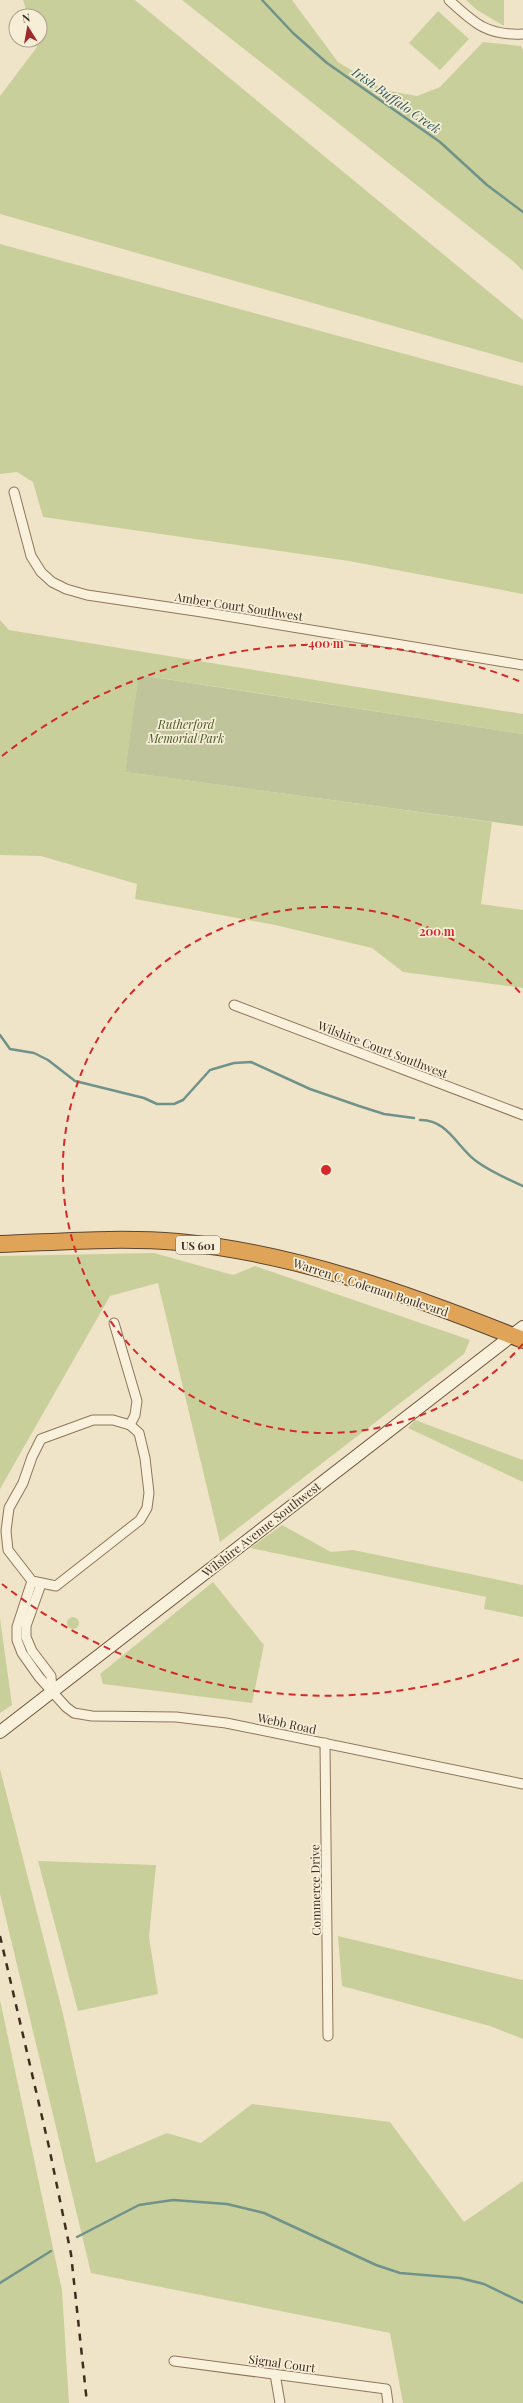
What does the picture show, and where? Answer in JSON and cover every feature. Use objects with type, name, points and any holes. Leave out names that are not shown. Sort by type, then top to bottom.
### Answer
[{"type":"highway","name":"Warren C. Coleman Boulevard","points":[[0,1244],[119,1240],[178,1242],[242,1250],[321,1268],[519,1334]]},
{"type":"street","points":[[449,0],[483,27],[504,35],[523,34]]},
{"type":"street","name":"Amber Court Southwest","points":[[14,492],[31,556],[41,572],[52,582],[66,589],[87,595],[202,612],[523,665]]},
{"type":"street","name":"Wilshire Court Southwest","points":[[234,1005],[523,1116]]},
{"type":"street","points":[[114,1323],[137,1401],[135,1415],[130,1425]]},
{"type":"street","name":"Wilshire Avenue Southwest","points":[[0,1732],[519,1334]]},
{"type":"street","points":[[93,1420],[113,1420],[130,1425],[139,1433],[145,1458],[149,1493],[147,1508],[140,1520],[56,1586],[32,1581],[8,1550],[6,1531],[9,1508],[23,1483],[32,1457],[41,1440],[93,1420]]},
{"type":"street","name":"Webb Road","points":[[32,1581],[17,1627],[17,1640],[22,1653],[39,1677],[66,1707],[82,1715],[176,1717],[226,1723],[523,1784]]},
{"type":"street","points":[[41,1584],[26,1626],[26,1637],[32,1651],[51,1676],[52,1692]]},
{"type":"street","name":"Commerce Drive","points":[[325,1743],[328,2036]]},
{"type":"street","name":"Signal Court","points":[[174,2361],[386,2389],[388,2403]]},
{"type":"street","points":[[275,2374],[280,2403]]},
{"type":"green space","points":[[23,0],[135,0],[523,320],[523,363],[0,214],[0,96],[36,48],[48,48],[48,8],[26,8]]},
{"type":"green space","points":[[182,0],[292,0],[338,62],[384,90],[417,96],[440,87],[483,42],[521,46],[523,50],[523,271],[514,262]]},
{"type":"green space","points":[[466,0],[504,0],[504,26],[477,10]]},
{"type":"green space","points":[[438,11],[469,39],[440,70],[409,43]]},
{"type":"green space","points":[[0,244],[523,386],[523,594],[349,561],[43,517],[33,482],[17,472],[0,474]]},
{"type":"green space","points":[[0,620],[9,630],[523,714],[523,734],[140,675],[125,772],[492,822],[481,904],[523,910],[523,988],[403,972],[372,948],[275,925],[135,899],[137,884],[41,856],[0,855]]},
{"type":"green space","name":"Rutherford Memorial Park","points":[[139,675],[523,734],[523,826],[125,772]]},
{"type":"green space","points":[[154,1253],[233,1275],[255,1266],[470,1340],[464,1354],[220,1542],[158,1283],[110,1296],[0,1489],[0,1256]]},
{"type":"green space","points":[[415,1420],[523,1460],[523,1482],[408,1428]]},
{"type":"green space","points":[[282,1525],[331,1552],[353,1550],[523,1585],[523,1617],[484,1609],[486,1597],[250,1548]]},
{"type":"green space","points":[[213,1582],[264,1645],[252,1703],[103,1684],[100,1674]]},
{"type":"green space","points":[[71,1617],[75,1617],[79,1623],[75,1629],[71,1629],[67,1625],[67,1621]]},
{"type":"green space","points":[[0,1618],[12,1705],[0,1713]]},
{"type":"green space","points":[[0,1769],[63,2014],[96,2163],[167,2133],[201,2143],[252,2104],[390,2122],[464,2222],[523,2181],[523,2403],[403,2403],[390,2333],[91,2273],[0,1894]]},
{"type":"green space","points":[[38,1861],[156,1865],[149,1937],[158,1994],[78,2011]]},
{"type":"green space","points":[[338,1936],[523,1980],[523,2039],[490,2026],[342,1986]]},
{"type":"green space","points":[[0,2000],[62,2290],[69,2403],[0,2403]]},
{"type":"waterway","name":"Irish Buffalo Creek","points":[[262,0],[293,33],[327,63],[440,142],[487,185],[523,212]]},
{"type":"waterway","points":[[0,1035],[10,1049],[34,1053],[48,1060],[75,1081],[144,1098],[157,1104],[174,1104],[183,1100],[210,1070],[234,1063],[251,1062],[310,1089],[359,1106],[384,1114],[414,1118]]},
{"type":"waterway","points":[[420,1120],[438,1124],[445,1129],[476,1161],[493,1172],[523,1186]]},
{"type":"waterway","points":[[77,2237],[139,2205],[173,2200],[227,2204],[264,2213],[376,2265],[400,2273],[460,2278],[484,2284],[523,2303]]},
{"type":"waterway","points":[[0,2283],[51,2251]]},
{"type":"railway","points":[[0,1936],[49,2147],[71,2254],[87,2403]]}]
